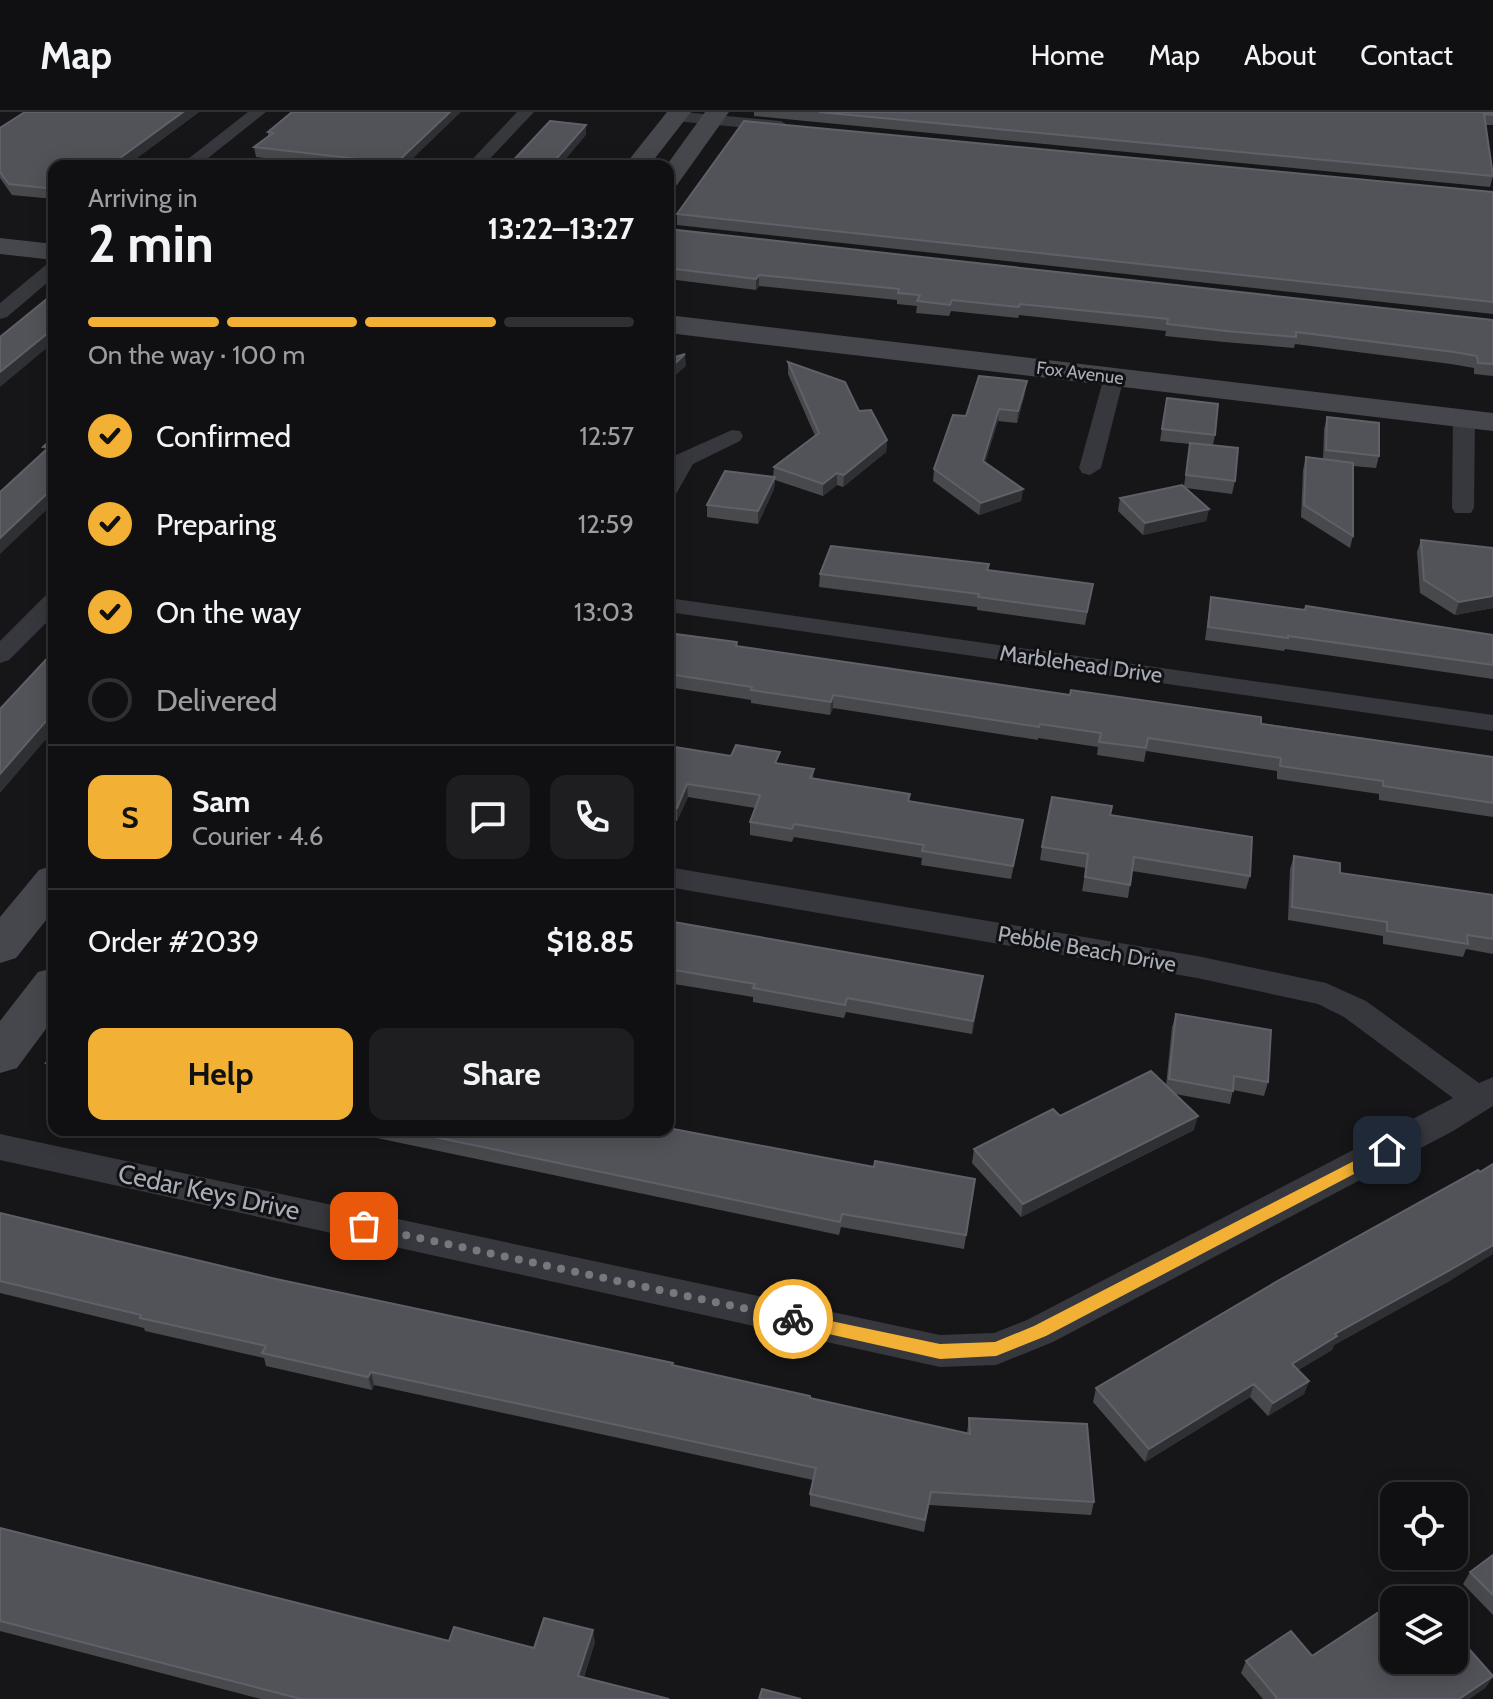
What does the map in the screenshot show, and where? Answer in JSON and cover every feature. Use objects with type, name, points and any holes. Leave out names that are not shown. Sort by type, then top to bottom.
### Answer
[{"type":"main road","points":[[641,160],[677,114]]},
{"type":"main road","points":[[674,172],[715,116]]},
{"type":"main road","points":[[0,246],[48,251]]},
{"type":"main road","name":"Fox Avenue","points":[[674,325],[1479,421]]},
{"type":"main road","points":[[0,947],[48,887]]},
{"type":"main road","points":[[0,1055],[48,992]]},
{"type":"street","points":[[195,160],[258,112]]},
{"type":"street","points":[[480,160],[526,112]]},
{"type":"street","points":[[677,114],[800,128]]},
{"type":"street","points":[[0,313],[48,273]]},
{"type":"street","points":[[1090,468],[1114,377]]},
{"type":"street","points":[[1463,508],[1479,421]]},
{"type":"street","points":[[674,478],[684,460],[732,436]]},
{"type":"street","name":"Marblehead Drive","points":[[674,606],[1493,723]]},
{"type":"street","points":[[0,655],[48,607]]},
{"type":"street","name":"Pebble Beach Drive","points":[[674,878],[1197,967],[1326,994],[1355,1009],[1485,1094]]},
{"type":"street","name":"Cedar Keys Drive","points":[[0,1147],[940,1351],[996,1349],[1040,1331],[1441,1122],[1485,1094]]},
{"type":"building","points":[[25,112],[183,112],[117,160],[48,160],[48,188],[9,184],[0,172],[0,128]]},
{"type":"building","points":[[292,112],[450,112],[399,160],[357,160],[254,147],[273,133],[268,132]]},
{"type":"building","points":[[819,112],[1493,112],[1493,115],[1484,114],[1493,176]]},
{"type":"building","points":[[550,121],[586,125],[555,160],[514,160]]},
{"type":"building","points":[[744,121],[1493,192],[1493,302],[677,214]]},
{"type":"building","points":[[674,230],[1493,320],[1493,364],[1478,363],[1477,356],[1454,352],[1296,332],[1296,337],[1226,331],[1167,324],[1168,319],[1020,304],[1019,307],[952,300],[950,305],[917,301],[920,295],[898,293],[899,289],[759,275],[756,279],[674,269]]},
{"type":"building","points":[[48,298],[48,333],[0,372],[0,337]]},
{"type":"building","points":[[788,362],[845,382],[859,411],[871,410],[887,440],[844,475],[837,473],[823,484],[774,467],[819,433]]},
{"type":"building","points":[[979,376],[1027,381],[1018,411],[999,409],[983,461],[1023,489],[981,503],[934,469],[953,415],[966,416]]},
{"type":"building","points":[[1167,398],[1218,404],[1215,435],[1162,429]]},
{"type":"building","points":[[1327,417],[1379,423],[1379,456],[1326,450]]},
{"type":"building","points":[[1190,443],[1238,448],[1235,481],[1186,475]]},
{"type":"building","points":[[48,448],[48,493],[0,538],[0,492]]},
{"type":"building","points":[[1306,457],[1353,463],[1353,536],[1304,505]]},
{"type":"building","points":[[725,471],[775,477],[758,511],[707,505]]},
{"type":"building","points":[[1182,485],[1209,509],[1145,523],[1120,498]]},
{"type":"building","points":[[1421,540],[1493,548],[1493,596],[1459,602],[1424,580]]},
{"type":"building","points":[[831,546],[989,564],[987,570],[1093,584],[1087,612],[978,597],[979,594],[820,574]]},
{"type":"building","points":[[1211,597],[1305,610],[1306,606],[1493,635],[1493,665],[1208,627]]},
{"type":"building","points":[[674,634],[737,642],[736,646],[1070,695],[1071,690],[1261,717],[1261,724],[1493,757],[1493,803],[1383,786],[1383,781],[1280,766],[1281,758],[1148,738],[1146,748],[1099,742],[1101,733],[1040,724],[1039,727],[833,695],[831,702],[751,690],[752,687],[674,675]]},
{"type":"building","points":[[48,657],[48,719],[0,774],[0,709]]},
{"type":"building","points":[[736,745],[780,752],[775,763],[814,769],[810,778],[910,794],[908,801],[1023,820],[1013,866],[922,851],[924,845],[794,824],[792,829],[750,822],[760,795],[687,784],[677,808],[674,807],[674,747],[731,756]]},
{"type":"building","points":[[1052,797],[1112,806],[1110,815],[1252,837],[1250,876],[1134,857],[1130,885],[1085,877],[1088,854],[1042,847]]},
{"type":"building","points":[[1294,856],[1340,863],[1340,873],[1493,895],[1493,939],[1467,935],[1468,944],[1387,931],[1387,922],[1292,907]]},
{"type":"building","points":[[674,922],[983,976],[973,1021],[847,998],[845,1005],[753,988],[755,984],[674,970]]},
{"type":"building","points":[[1176,1014],[1271,1030],[1268,1082],[1234,1076],[1233,1091],[1169,1079]]},
{"type":"building","points":[[1151,1071],[1198,1116],[1023,1204],[974,1149],[1053,1109],[1060,1116]]},
{"type":"building","points":[[674,1129],[874,1167],[875,1161],[975,1179],[966,1235],[842,1214],[840,1222],[430,1136],[674,1136]]},
{"type":"building","points":[[1493,1164],[1493,1245],[1335,1334],[1337,1336],[1292,1364],[1309,1381],[1273,1403],[1254,1384],[1149,1449],[1096,1388],[1281,1279]]},
{"type":"building","points":[[0,1213],[276,1279],[673,1363],[970,1434],[969,1418],[1087,1424],[1094,1502],[931,1492],[925,1520],[810,1494],[816,1468],[371,1372],[368,1377],[262,1353],[266,1346],[140,1318],[141,1315],[0,1281]]},
{"type":"building","points":[[0,1528],[449,1641],[454,1627],[534,1648],[544,1618],[593,1630],[578,1676],[669,1699],[301,1699],[0,1621]]},
{"type":"building","points":[[1493,1555],[1493,1595],[1470,1572]]},
{"type":"building","points":[[1380,1611],[1380,1674],[1468,1674],[1468,1648],[1493,1676],[1459,1699],[1275,1699],[1246,1661],[1291,1631],[1312,1656]]},
{"type":"building","points":[[762,1689],[801,1699],[759,1699]]},
{"type":"way so far","points":[[364,1226],[793,1319]]},
{"type":"route","points":[[793,1319],[940,1351],[996,1349],[1040,1331],[1387,1150]]}]
